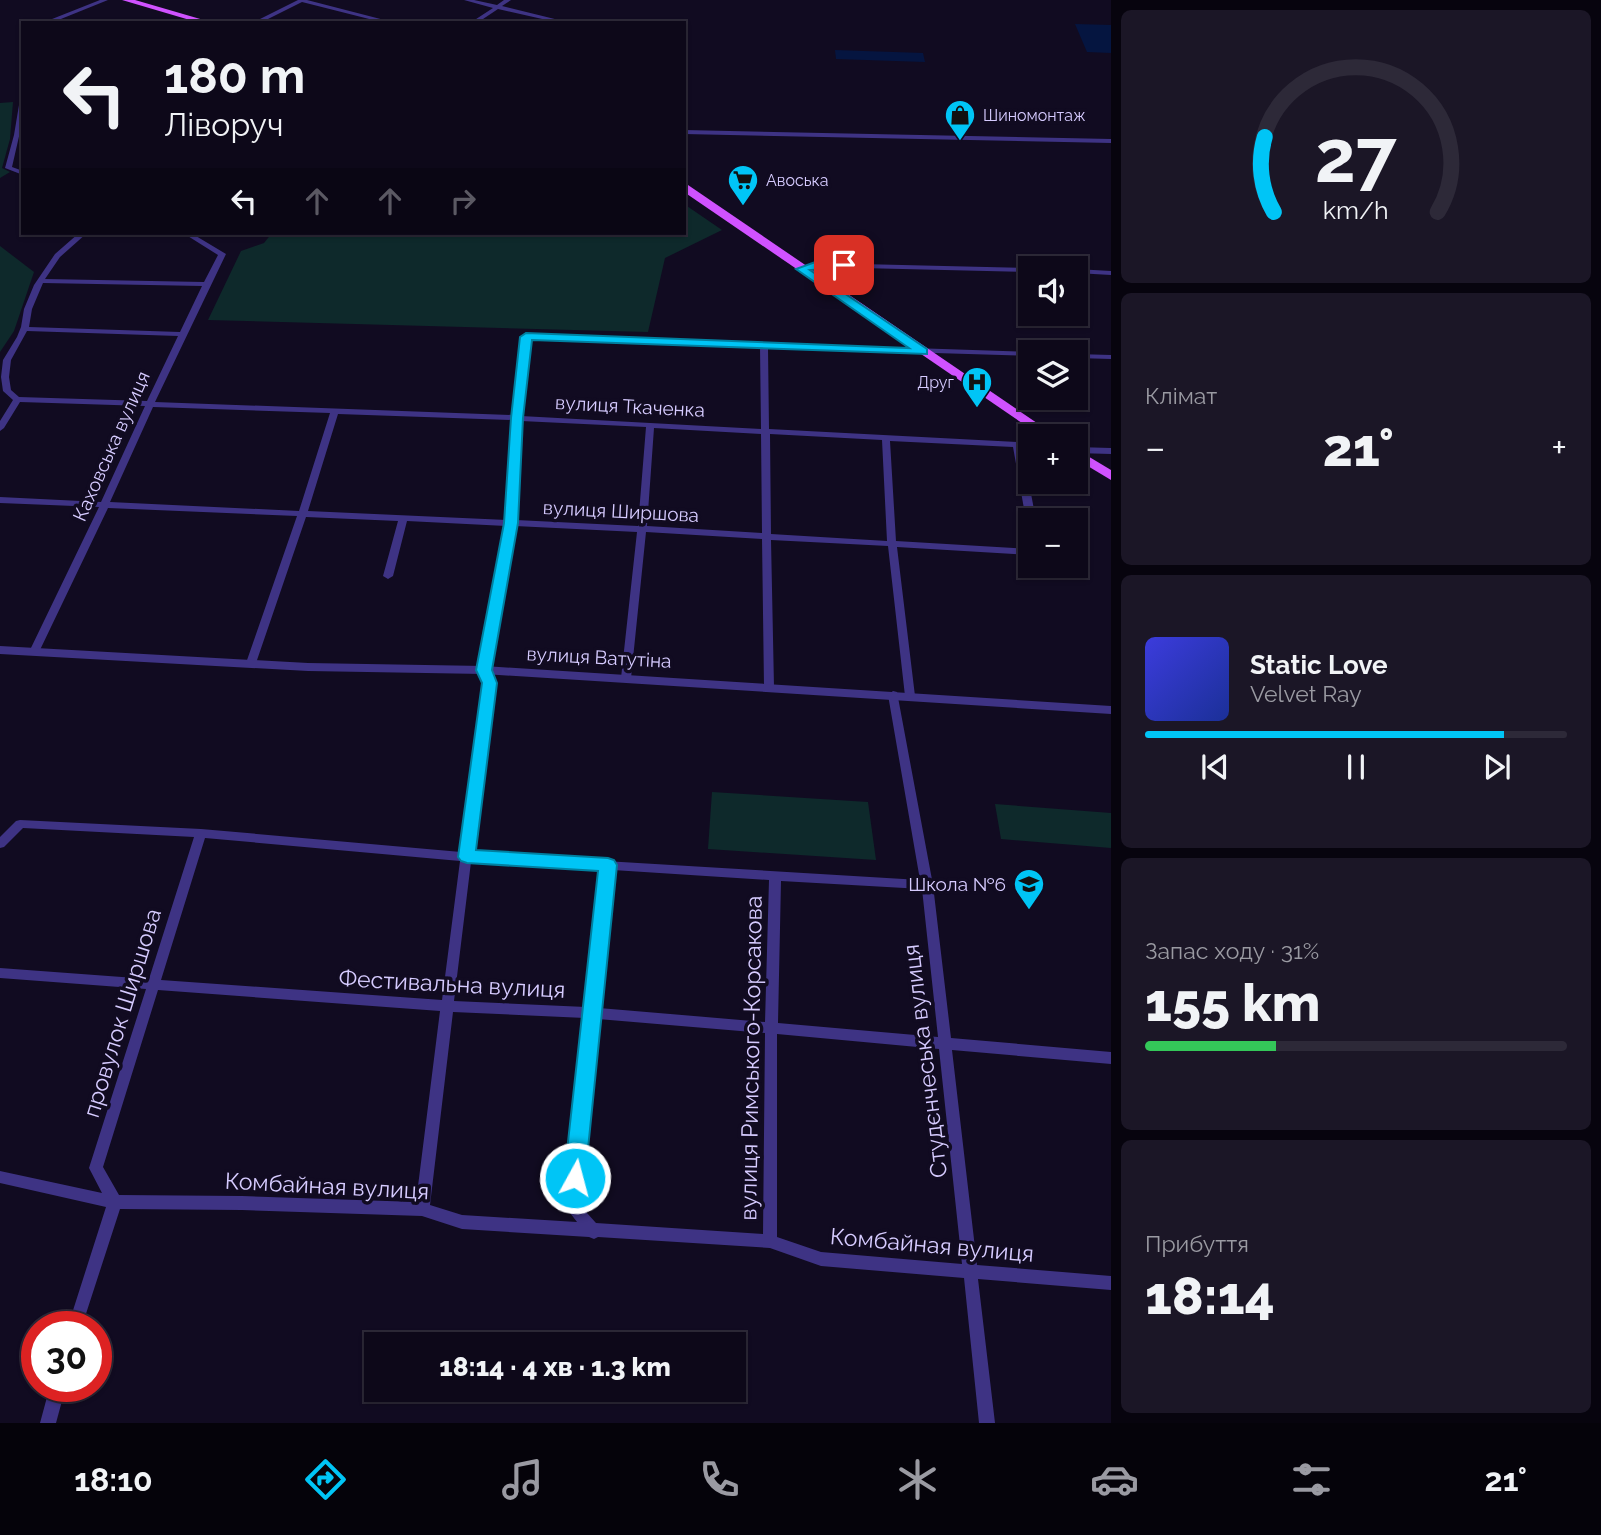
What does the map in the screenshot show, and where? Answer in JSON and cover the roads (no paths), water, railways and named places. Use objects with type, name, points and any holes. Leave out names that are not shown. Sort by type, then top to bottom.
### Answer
[{"type":"main road","points":[[126,0],[203,21]]},
{"type":"main road","points":[[686,188],[1031,424]]},
{"type":"main road","points":[[1088,460],[1111,476]]},
{"type":"street","points":[[51,21],[105,0]]},
{"type":"street","points":[[259,21],[301,0],[385,21]]},
{"type":"street","points":[[467,0],[559,21]]},
{"type":"street","points":[[476,21],[508,0]]},
{"type":"street","points":[[686,132],[1111,141]]},
{"type":"street","points":[[20,134],[8,168],[21,172]]},
{"type":"street","points":[[0,428],[17,399],[7,391],[4,360],[24,329],[28,307],[41,281],[71,240],[80,235]]},
{"type":"street","name":"Каховська вулиця","points":[[34,652],[106,503],[181,334],[222,254],[189,235]]},
{"type":"street","points":[[801,269],[818,265],[1018,270]]},
{"type":"street","points":[[1088,272],[1111,273]]},
{"type":"street","points":[[41,281],[207,284]]},
{"type":"street","points":[[24,329],[181,334]]},
{"type":"street","points":[[422,1209],[446,1006],[490,683],[484,670],[511,523],[517,418],[526,337],[1018,354]]},
{"type":"street","points":[[764,346],[769,687]]},
{"type":"street","points":[[1088,356],[1111,357]]},
{"type":"street","name":"вулиця Ткаченка","points":[[17,399],[517,418],[1017,445]]},
{"type":"street","points":[[251,663],[303,513],[334,412]]},
{"type":"street","points":[[626,678],[650,425]]},
{"type":"street","points":[[886,438],[891,544],[910,696]]},
{"type":"street","points":[[1017,445],[1029,508]]},
{"type":"street","points":[[1088,452],[1111,451]]},
{"type":"street","name":"вулиця Ширшова","points":[[0,500],[642,529],[1018,551]]},
{"type":"street","points":[[388,576],[403,519]]},
{"type":"street","name":"вулиця Ватутіна","points":[[0,650],[251,663],[484,670],[1111,710]]},
{"type":"street","name":"Студєнчеська вулиця","points":[[893,695],[927,885],[987,1423]]},
{"type":"street","points":[[0,844],[20,824],[201,833],[467,857],[927,885]]},
{"type":"street","name":"провулок Ширшова","points":[[115,1202],[96,1168],[201,833]]},
{"type":"street","points":[[594,1232],[571,1205],[608,865]]},
{"type":"street","name":"вулиця Римського-Корсакова","points":[[770,1241],[775,876]]},
{"type":"street","name":"Фестивальна вулиця","points":[[0,973],[446,1006],[594,1013],[1111,1058]]},
{"type":"street","name":"Комбайная вулиця","points":[[0,1177],[115,1202],[422,1209],[463,1222],[770,1241],[821,1259],[1111,1283]]},
{"type":"street","points":[[80,1311],[115,1202]]},
{"type":"street","points":[[48,1423],[54,1402]]},
{"type":"water","points":[[1075,24],[1111,25],[1111,53],[1087,52]]},
{"type":"water","points":[[835,50],[923,53],[925,62],[836,59]]},
{"type":"place","name":"Шиномонтаж","points":[[960,142]]},
{"type":"place","name":"Авоська","points":[[743,207]]},
{"type":"place","name":"Друг","points":[[977,409]]},
{"type":"place","name":"Школа №6","points":[[1029,911]]}]
